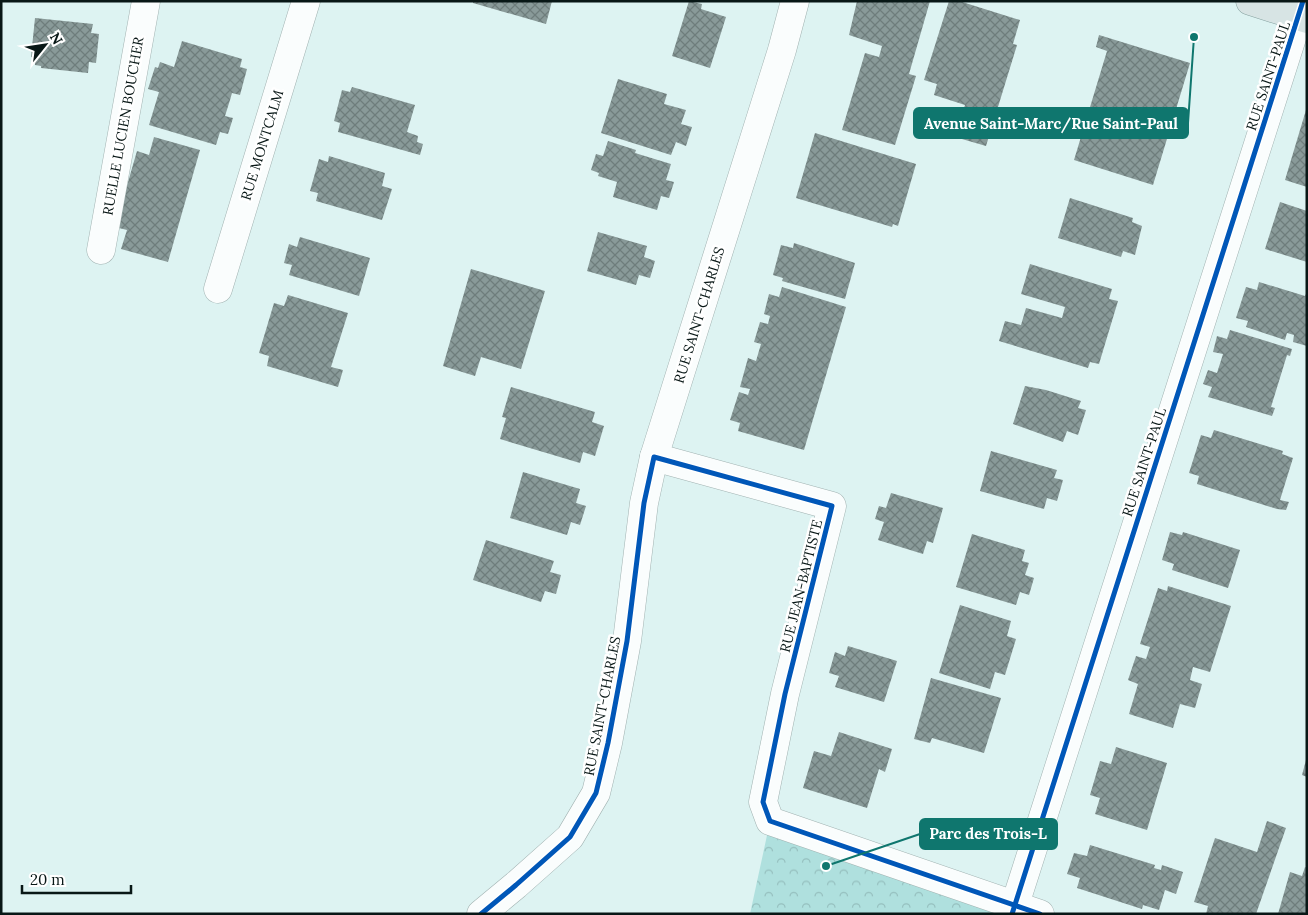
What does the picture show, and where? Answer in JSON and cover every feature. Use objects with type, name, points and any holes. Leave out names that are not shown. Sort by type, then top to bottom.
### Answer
[{"type":"main road","points":[[1250,1],[1303,18]]},
{"type":"street","name":"RUELLE LUCIEN BOUCHER","points":[[101,250],[146,1]]},
{"type":"street","name":"RUE MONTCALM","points":[[218,289],[306,1]]},
{"type":"street","name":"RUE SAINT-CHARLES","points":[[481,914],[570,836],[596,793],[608,743],[627,641],[644,503],[654,457],[782,50],[795,1]]},
{"type":"street","name":"RUE SAINT-PAUL","points":[[1013,910],[1303,18]]},
{"type":"street","name":"RUE JEAN-BAPTISTE","points":[[654,457],[832,506],[785,694],[763,802],[770,821],[1013,910]]},
{"type":"street","points":[[1013,910],[1040,914]]},
{"type":"green space","points":[[769,826],[1014,906],[1055,914],[750,914]]},
{"type":"building","points":[[473,1],[552,1],[546,24],[473,3]]},
{"type":"building","points":[[689,1],[702,4],[701,9],[726,17],[710,68],[672,56]]},
{"type":"building","points":[[857,1],[930,1],[909,74],[916,76],[895,145],[842,130],[865,53],[879,57],[882,46],[849,35]]},
{"type":"building","points":[[949,1],[959,1],[1020,20],[1013,44],[1017,45],[986,146],[955,137],[965,105],[934,95],[937,84],[924,80]]},
{"type":"building","points":[[35,18],[93,24],[91,33],[99,34],[96,63],[89,62],[88,73],[41,68],[41,66],[35,65],[35,58],[31,57]]},
{"type":"building","points":[[1099,35],[1190,63],[1153,185],[1074,160],[1107,51],[1096,47]]},
{"type":"building","points":[[182,41],[242,59],[240,67],[247,69],[240,95],[232,93],[225,116],[233,118],[228,134],[220,132],[216,145],[149,125],[159,92],[148,89],[155,67],[158,68],[160,62],[174,67]]},
{"type":"building","points":[[618,79],[667,94],[664,104],[686,110],[681,124],[692,127],[686,146],[676,142],[671,155],[601,133]]},
{"type":"building","points":[[352,87],[415,105],[407,132],[418,136],[417,142],[423,144],[420,155],[338,132],[340,123],[334,121],[342,90],[350,92]]},
{"type":"building","points":[[1307,110],[1307,187],[1285,180]]},
{"type":"building","points":[[815,133],[916,164],[898,226],[893,224],[892,227],[796,198]]},
{"type":"building","points":[[154,137],[200,150],[168,262],[121,249],[127,230],[115,227],[137,151],[149,155]]},
{"type":"building","points":[[608,141],[636,150],[635,153],[671,164],[666,180],[674,182],[669,198],[661,196],[657,210],[613,197],[617,182],[598,176],[599,173],[591,170],[596,154],[603,156]]},
{"type":"building","points":[[329,156],[385,173],[382,186],[392,189],[382,220],[316,201],[318,193],[310,191],[319,159],[328,162]]},
{"type":"building","points":[[1070,198],[1133,218],[1132,222],[1142,226],[1135,255],[1123,251],[1121,257],[1058,238]]},
{"type":"building","points":[[1280,202],[1307,211],[1307,262],[1265,249]]},
{"type":"building","points":[[598,232],[647,246],[644,257],[655,261],[650,278],[639,275],[636,285],[587,271]]},
{"type":"building","points":[[300,237],[370,258],[359,296],[289,275],[292,265],[284,263],[289,244],[297,247]]},
{"type":"building","points":[[794,243],[855,263],[845,299],[782,281],[783,278],[773,275],[781,245],[793,248]]},
{"type":"building","points":[[1030,264],[1112,289],[1109,299],[1118,301],[1099,364],[1090,362],[1088,368],[999,341],[1005,321],[1021,325],[1026,308],[1062,318],[1065,307],[1021,294]]},
{"type":"building","points":[[471,269],[545,291],[521,369],[481,357],[475,376],[443,366]]},
{"type":"building","points":[[1259,282],[1305,296],[1307,292],[1307,346],[1293,342],[1294,335],[1287,333],[1285,340],[1246,327],[1248,321],[1236,318],[1246,287],[1257,290]]},
{"type":"building","points":[[782,287],[846,307],[804,450],[738,431],[740,423],[730,420],[739,392],[748,395],[750,389],[740,387],[748,358],[756,361],[761,344],[754,342],[760,322],[768,324],[770,316],[764,314],[769,294],[779,297]]},
{"type":"building","points":[[288,295],[348,313],[331,367],[343,370],[338,387],[267,366],[269,356],[259,353],[274,303],[284,306]]},
{"type":"building","points":[[1230,330],[1292,349],[1290,356],[1287,355],[1271,407],[1275,408],[1272,416],[1208,397],[1212,387],[1203,384],[1208,370],[1217,373],[1223,354],[1213,352],[1217,336],[1227,339]]},
{"type":"building","points":[[1025,386],[1046,390],[1081,401],[1078,408],[1086,410],[1078,435],[1067,431],[1063,442],[1013,424]]},
{"type":"building","points":[[511,387],[595,412],[592,422],[604,426],[595,456],[583,452],[580,463],[500,439],[506,418],[502,417]]},
{"type":"building","points":[[1214,430],[1283,451],[1282,454],[1293,458],[1280,500],[1289,502],[1286,510],[1277,509],[1197,484],[1199,476],[1189,473],[1201,435],[1211,438]]},
{"type":"building","points":[[991,451],[1057,470],[1054,478],[1063,480],[1057,501],[1047,498],[1044,509],[980,491]]},
{"type":"building","points":[[523,472],[580,489],[576,503],[586,506],[580,525],[571,522],[567,535],[510,518]]},
{"type":"building","points":[[891,493],[943,508],[933,543],[927,541],[923,554],[878,540],[884,522],[875,519],[879,506],[886,508]]},
{"type":"building","points":[[1170,532],[1182,535],[1183,532],[1240,550],[1228,588],[1172,570],[1174,564],[1162,560]]},
{"type":"building","points":[[972,534],[1025,550],[1022,561],[1029,563],[1025,575],[1034,578],[1029,595],[1020,592],[1016,605],[956,587]]},
{"type":"building","points":[[486,540],[554,561],[550,572],[561,575],[556,594],[545,591],[541,602],[473,580]]},
{"type":"building","points":[[1168,586],[1231,606],[1210,672],[1193,667],[1190,680],[1202,684],[1195,708],[1180,704],[1173,728],[1129,714],[1138,684],[1128,680],[1136,656],[1146,659],[1150,647],[1140,644],[1158,588],[1167,591]]},
{"type":"building","points":[[960,605],[1011,621],[1007,636],[1016,639],[1005,675],[995,672],[990,689],[939,673]]},
{"type":"building","points":[[848,646],[897,661],[884,702],[835,687],[839,676],[829,673],[835,652],[845,656]]},
{"type":"building","points":[[931,678],[1001,698],[984,753],[932,738],[930,743],[914,739]]},
{"type":"building","points":[[839,732],[892,749],[885,772],[879,769],[867,808],[803,788],[814,751],[831,756]]},
{"type":"building","points":[[1116,747],[1167,763],[1147,830],[1095,814],[1100,798],[1090,795],[1100,761],[1111,764]]},
{"type":"building","points":[[1307,760],[1307,777],[1302,775]]},
{"type":"building","points":[[1267,821],[1286,828],[1256,914],[1206,914],[1208,906],[1194,902],[1215,838],[1257,852]]},
{"type":"building","points":[[1090,845],[1155,865],[1154,868],[1161,870],[1162,865],[1183,872],[1176,894],[1165,890],[1159,910],[1143,905],[1142,909],[1077,888],[1080,878],[1067,874],[1074,853],[1087,856]]},
{"type":"building","points":[[1305,867],[1307,868],[1307,914],[1278,914],[1290,872],[1302,876]]},
{"type":"cycle path","points":[[1012,914],[1303,1]]},
{"type":"cycle path","points":[[481,914],[570,837],[596,793],[608,743],[627,641],[644,503],[654,457],[832,506],[785,694],[763,802],[770,821],[1040,914]]},
{"type":"place","name":"Avenue Saint-Marc/Rue Saint-Paul","points":[[1194,37]]},
{"type":"place","name":"Parc des Trois-L","points":[[826,866]]}]
